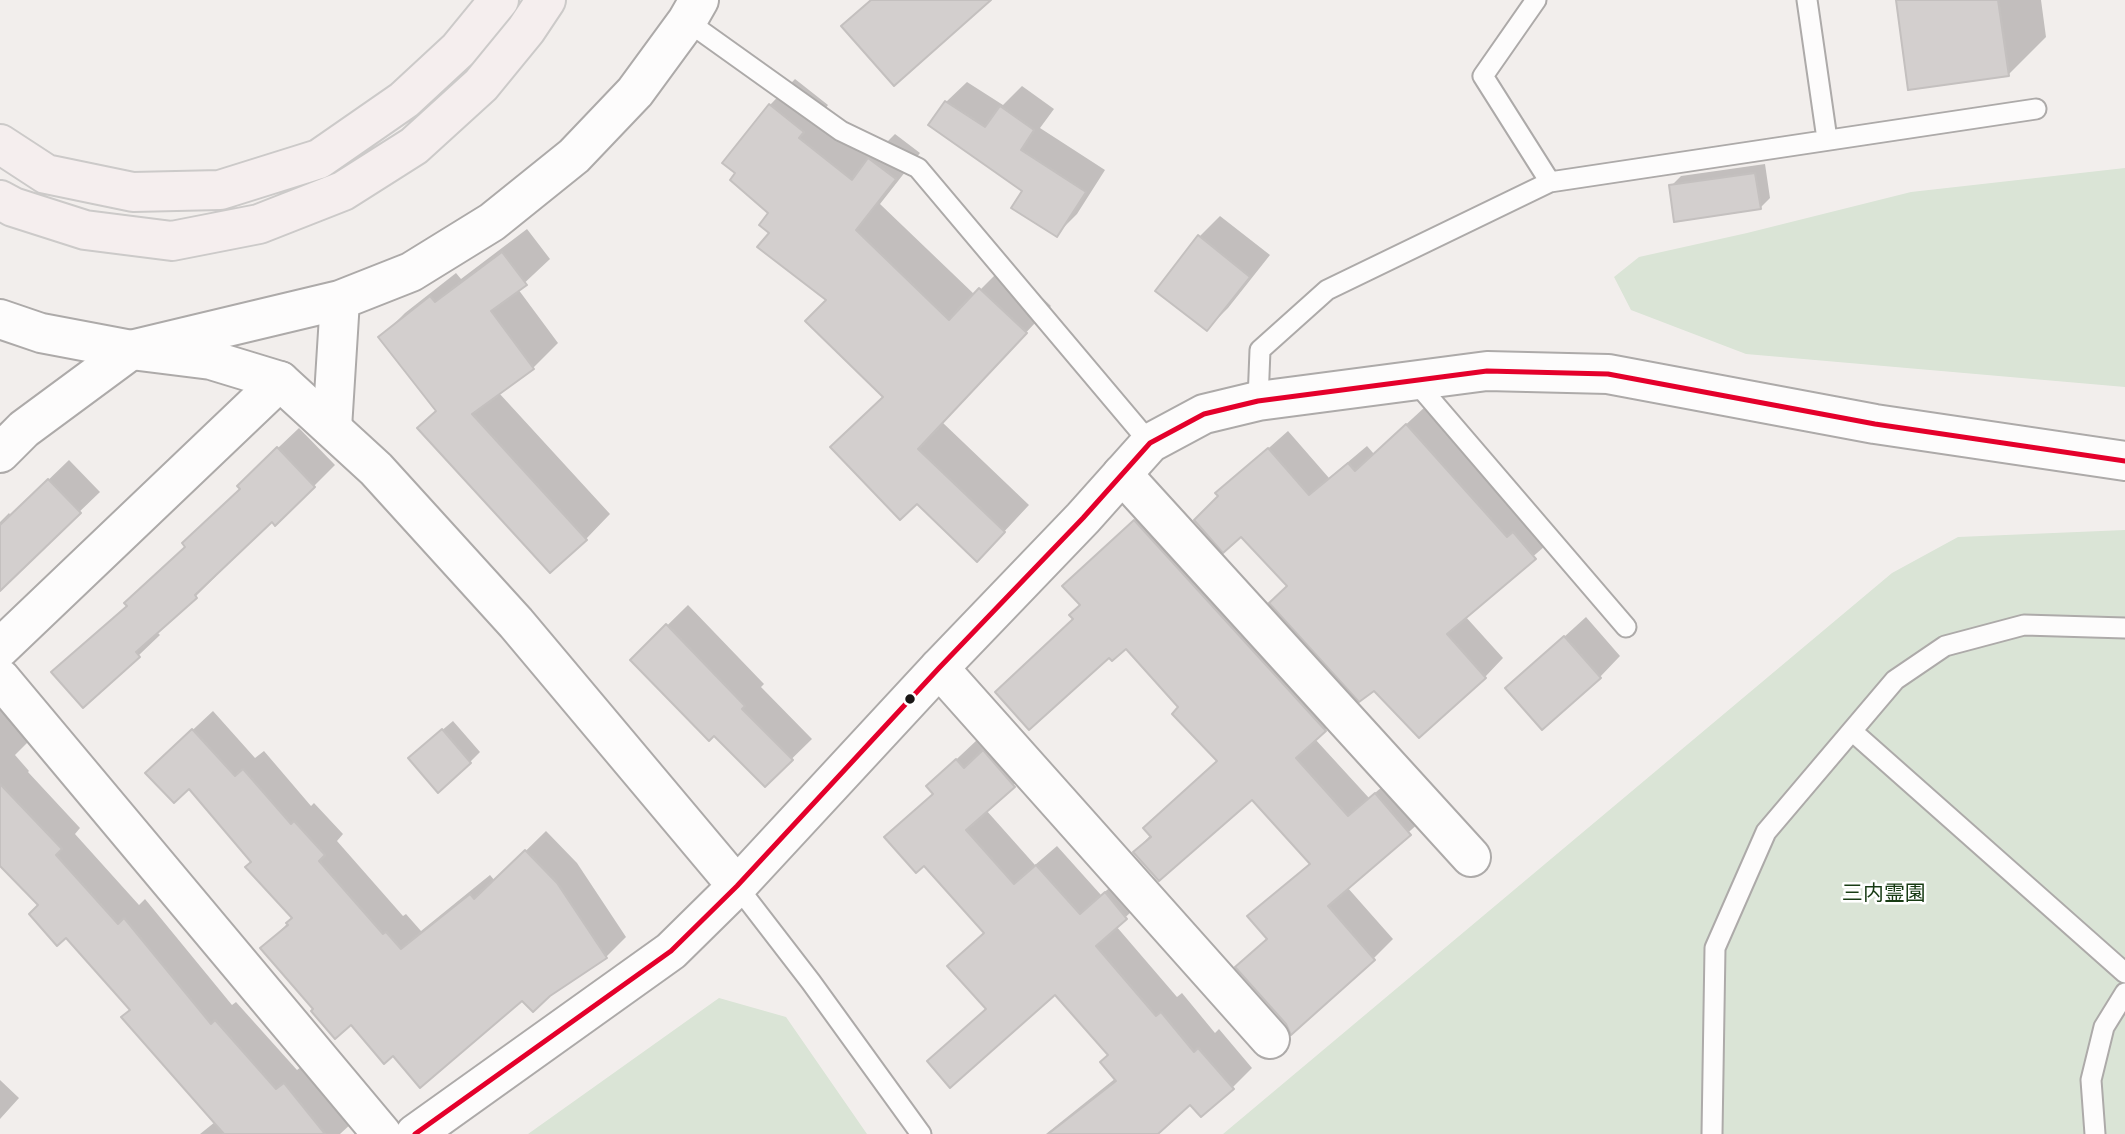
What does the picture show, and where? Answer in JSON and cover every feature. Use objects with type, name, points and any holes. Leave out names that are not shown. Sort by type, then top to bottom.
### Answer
[{"type":"highway","points":[[0,144],[46,174],[133,192],[220,190],[319,159],[404,100],[458,50],[499,0]]},
{"type":"highway","points":[[0,200],[13,207],[85,230],[172,241],[259,224],[343,191],[414,146],[481,85],[526,30],[546,0]]},
{"type":"street","points":[[0,453],[24,429],[131,350],[340,300],[411,272],[492,222],[574,156],[635,92],[693,10]]},
{"type":"street","points":[[332,428],[340,300]]},
{"type":"street","points":[[0,319],[41,333],[131,350],[211,360],[280,382],[376,469],[516,622],[737,886]]},
{"type":"street","points":[[415,1134],[671,951],[737,886],[1150,443],[1204,414],[1258,401],[1487,372],[1608,374],[1875,424],[2125,461]]},
{"type":"street","points":[[0,648],[280,382]]},
{"type":"street","points":[[1122,474],[1471,857]]},
{"type":"street","points":[[939,668],[1270,1040]]},
{"type":"street","points":[[0,678],[382,1134]]},
{"type":"lane","points":[[1536,0],[1483,76],[1550,183]]},
{"type":"lane","points":[[1807,0],[1826,139]]},
{"type":"lane","points":[[693,10],[841,131],[918,168],[1150,443]]},
{"type":"lane","points":[[1258,401],[1260,350],[1327,289],[1550,183],[2036,109]]},
{"type":"lane","points":[[1414,380],[1626,627]]},
{"type":"lane","points":[[1712,1134],[1715,947],[1766,832],[1895,680],[1945,646],[2024,625],[2125,628]]},
{"type":"lane","points":[[1852,731],[2125,973]]},
{"type":"lane","points":[[737,886],[820,993],[921,1134]]},
{"type":"lane","points":[[2095,1134],[2091,1080],[2104,1027],[2125,993]]},
{"type":"green space","points":[[2125,168],[2125,387],[1746,354],[1631,310],[1614,277],[1639,257],[1911,192]]},
{"type":"green space","name":"三内霊園","points":[[2125,530],[2125,1134],[1223,1134],[1892,573],[1958,537]]},
{"type":"green space","points":[[719,998],[786,1017],[867,1134],[528,1134]]},
{"type":"building","points":[[871,0],[991,0],[894,86],[841,26]]},
{"type":"building","points":[[1896,0],[1998,0],[2009,76],[1908,90]]},
{"type":"building","points":[[945,101],[985,127],[1000,106],[1034,130],[1021,150],[1086,192],[1057,237],[1011,208],[1022,191],[928,125]]},
{"type":"building","points":[[769,104],[804,132],[799,138],[852,180],[868,158],[896,179],[856,230],[949,320],[979,288],[1027,333],[918,449],[1005,532],[977,562],[917,504],[900,520],[830,447],[883,397],[805,321],[826,300],[757,247],[769,233],[759,225],[768,213],[730,180],[735,173],[722,163]]},
{"type":"building","points":[[1755,173],[1761,209],[1674,222],[1669,185]]},
{"type":"building","points":[[1198,235],[1250,277],[1207,331],[1155,291]]},
{"type":"building","points":[[502,252],[527,285],[491,311],[534,369],[472,414],[587,540],[550,573],[417,428],[436,411],[378,337],[430,296],[435,302]]},
{"type":"building","points":[[1406,424],[1507,537],[1513,532],[1536,559],[1447,634],[1486,678],[1419,738],[1374,691],[1359,702],[1269,603],[1287,586],[1241,537],[1223,553],[1194,520],[1218,496],[1215,493],[1268,448],[1309,495],[1348,463],[1355,471]]},
{"type":"building","points":[[277,447],[315,487],[275,526],[272,522],[195,595],[197,598],[136,652],[140,657],[83,708],[51,672],[127,606],[124,603],[185,547],[182,543],[240,489],[237,486]]},
{"type":"building","points":[[48,479],[81,513],[0,591],[0,525]]},
{"type":"building","points":[[1134,520],[1326,731],[1296,758],[1348,816],[1375,793],[1411,835],[1328,906],[1375,960],[1291,1035],[1286,1024],[1235,967],[1267,939],[1247,916],[1310,864],[1252,800],[1159,881],[1133,852],[1151,837],[1143,828],[1217,761],[1172,714],[1178,707],[1126,649],[1112,661],[1109,658],[1029,730],[995,692],[1073,619],[1069,615],[1080,605],[1062,586]]},
{"type":"building","points":[[666,624],[745,706],[742,709],[793,760],[765,787],[714,736],[709,741],[630,660]]},
{"type":"building","points":[[1564,636],[1601,678],[1542,730],[1505,688]]},
{"type":"building","points":[[192,729],[235,776],[243,769],[291,824],[294,821],[325,855],[319,861],[383,934],[386,932],[401,949],[470,894],[474,899],[525,850],[557,883],[607,958],[550,996],[533,1012],[522,1001],[420,1088],[393,1056],[384,1064],[351,1025],[335,1039],[311,1011],[313,1009],[260,948],[288,925],[286,923],[292,918],[245,867],[251,862],[189,789],[174,803],[145,773]]},
{"type":"building","points":[[442,729],[471,763],[438,793],[408,758]]},
{"type":"building","points":[[983,750],[1015,787],[966,830],[1014,884],[1036,865],[1080,914],[1105,892],[1127,919],[1096,946],[1156,1016],[1161,1012],[1194,1052],[1198,1048],[1234,1089],[1201,1117],[1190,1105],[1158,1134],[1048,1134],[1116,1081],[1100,1062],[1108,1055],[1055,995],[950,1088],[927,1061],[986,1009],[947,966],[984,933],[924,866],[916,873],[884,837],[933,794],[926,786],[956,759],[964,768]]},
{"type":"building","points":[[0,784],[62,849],[56,855],[118,924],[124,918],[211,1024],[215,1020],[276,1089],[284,1083],[325,1134],[224,1134],[121,1017],[130,1010],[66,938],[57,946],[29,914],[38,905],[0,866]]},
{"type":"transit line","points":[[415,1134],[671,951],[737,886],[939,668],[1083,518],[1150,443],[1204,414],[1258,401],[1487,371],[1608,374],[1875,424],[2125,461]]}]
